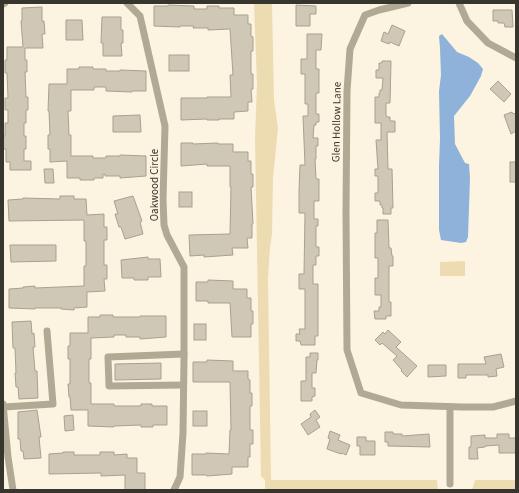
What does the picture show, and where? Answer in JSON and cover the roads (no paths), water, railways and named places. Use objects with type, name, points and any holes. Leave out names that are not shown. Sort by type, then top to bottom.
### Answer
[{"type":"street","name":"Glen Hollow Lane","points":[[408,3],[365,15],[350,49],[347,91],[347,350],[361,393],[401,405],[450,407]]},
{"type":"street","points":[[459,3],[467,21],[488,43],[516,58]]},
{"type":"street","name":"Oakwood Circle","points":[[131,5],[140,16],[165,126],[164,225],[167,235],[184,267],[183,433],[180,477],[174,490]]},
{"type":"street","points":[[13,490],[3,406],[53,404],[47,332]]},
{"type":"street","points":[[183,385],[109,386],[108,357],[184,354]]},
{"type":"street","points":[[450,484],[450,407],[493,407],[516,401]]},
{"type":"water","points":[[442,34],[457,52],[469,57],[478,63],[483,69],[481,76],[470,96],[454,116],[455,144],[465,163],[469,164],[470,178],[468,237],[466,242],[461,243],[441,240],[439,230],[439,91],[441,75],[439,36]]}]
